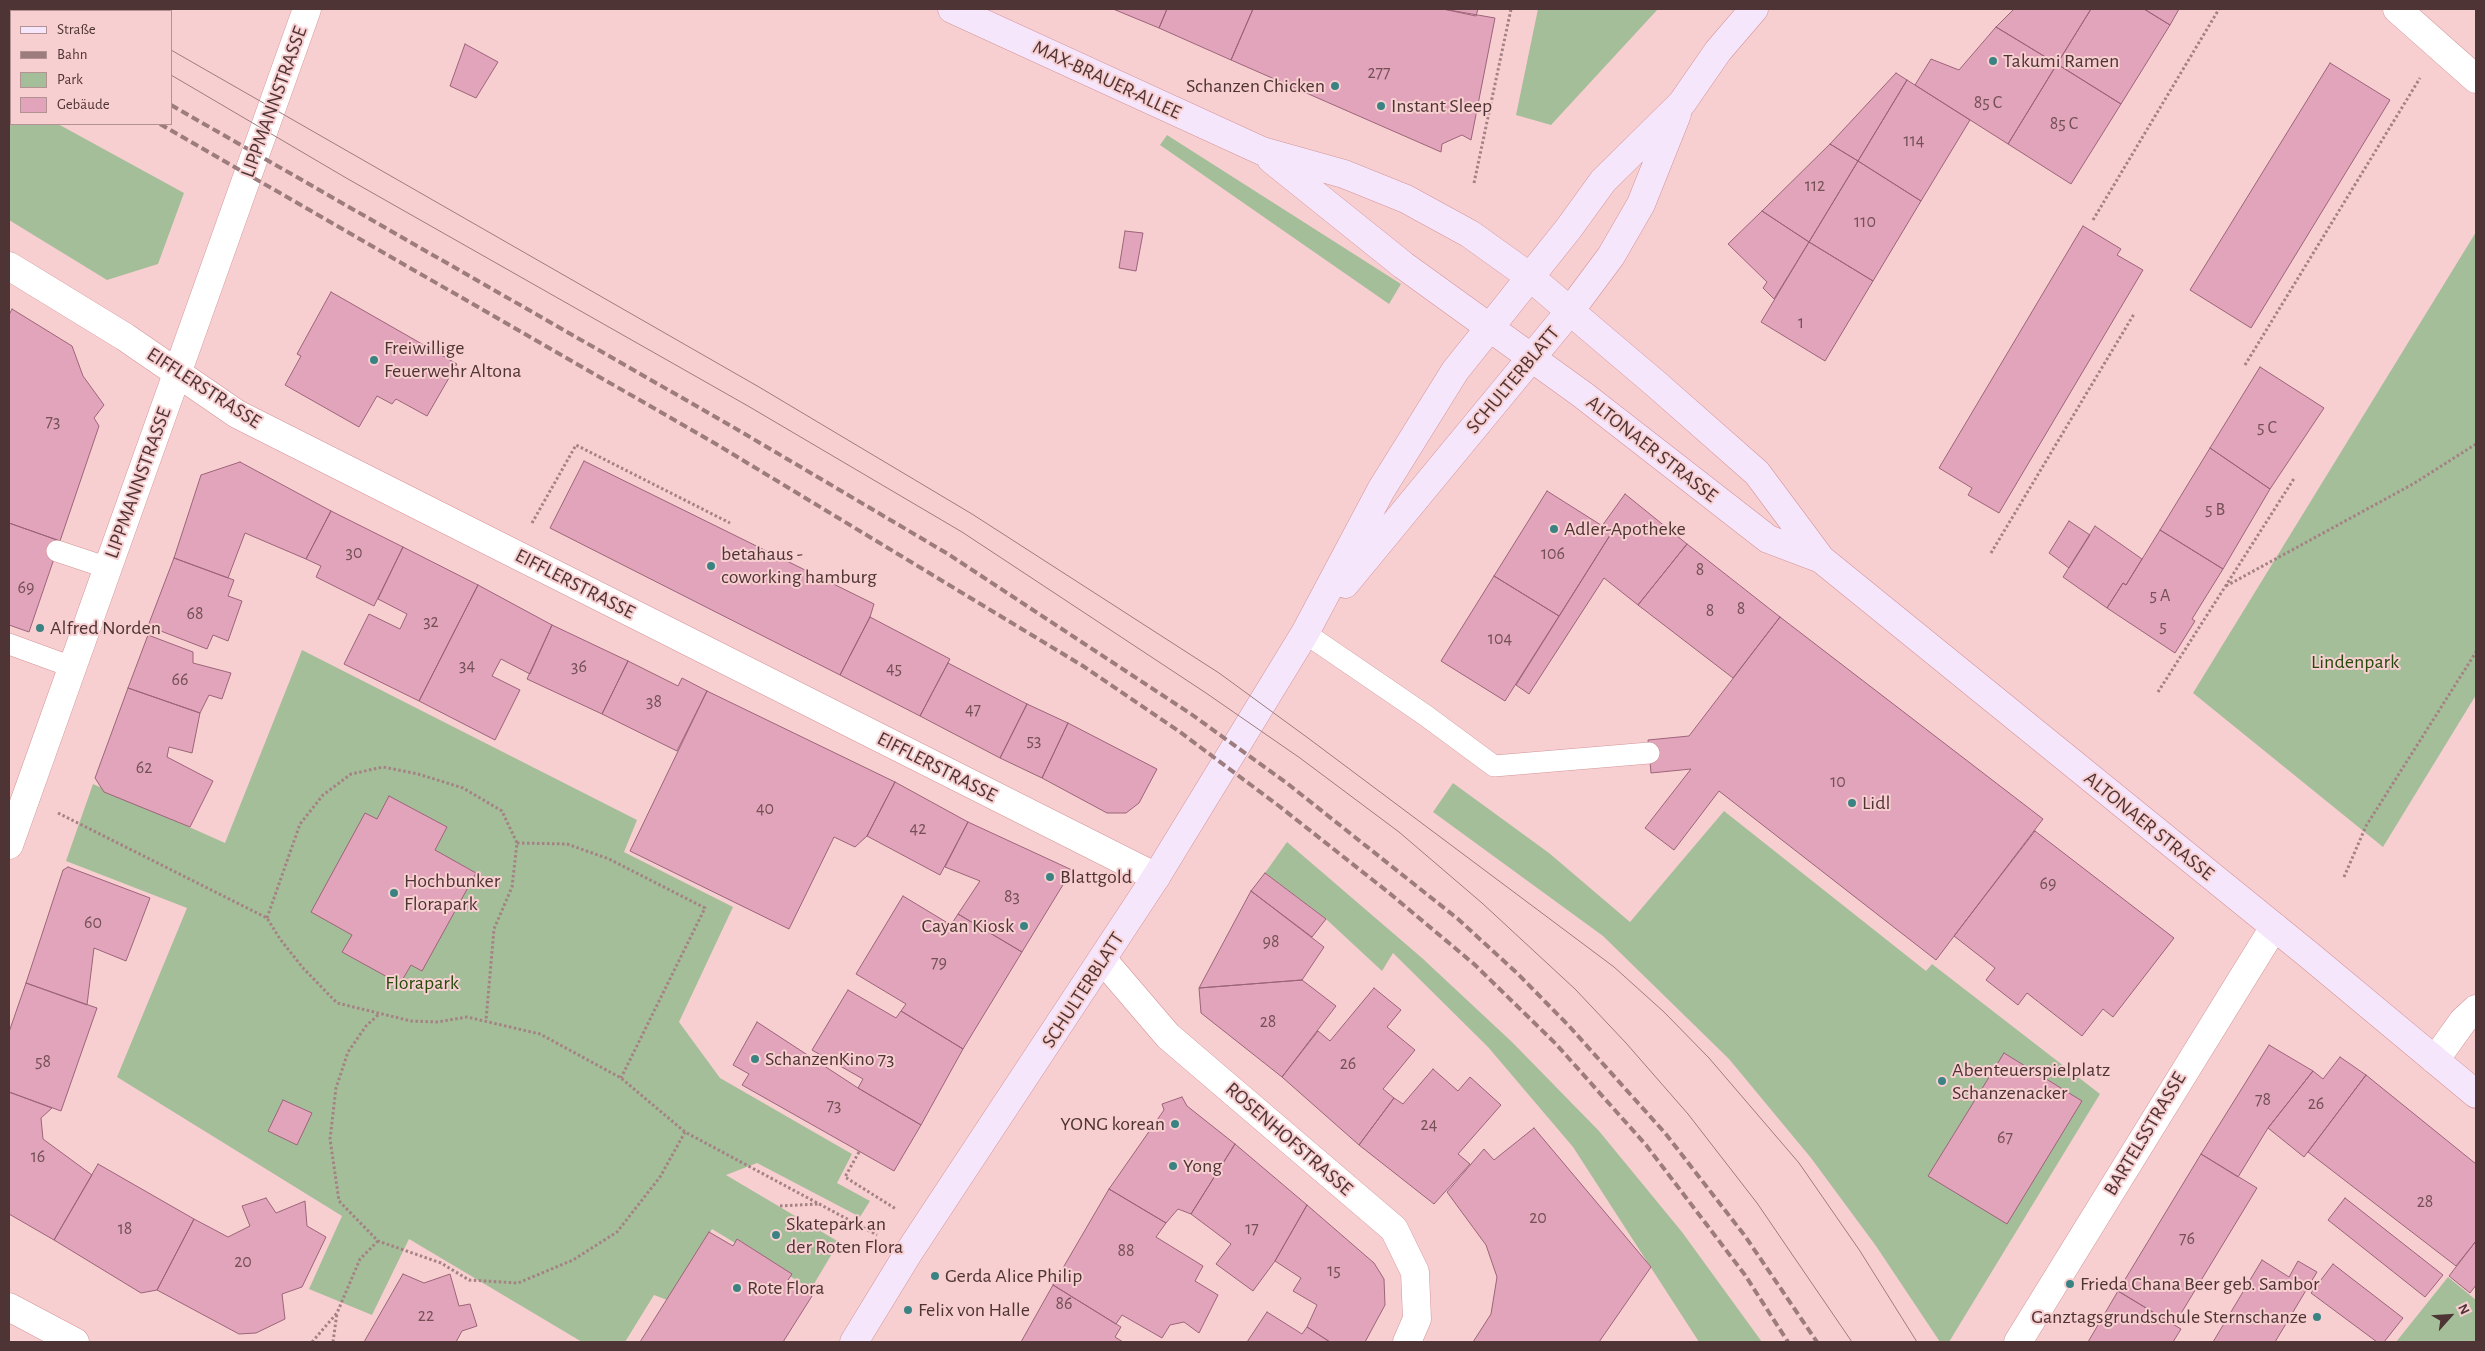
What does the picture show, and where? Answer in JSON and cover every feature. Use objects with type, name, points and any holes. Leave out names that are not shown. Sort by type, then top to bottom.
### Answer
[{"type":"main road","name":"MAX-BRAUER-ALLEE","points":[[952,9],[1262,151],[1344,174],[1406,199],[1470,234],[1530,278],[1570,311]]},
{"type":"main road","name":"SCHULTERBLATT","points":[[854,1342],[910,1252],[1156,877],[1305,633],[1381,490],[1455,371],[1530,278],[1603,180],[1682,103],[1718,52],[1754,9]]},
{"type":"main road","name":"SCHULTERBLATT","points":[[1305,633],[1407,506],[1570,311],[1610,256],[1641,204],[1682,103]]},
{"type":"main road","name":"MAX-BRAUER-ALLEE","points":[[1262,151],[1403,265],[1489,328]]},
{"type":"main road","name":"ALTONAER STRASSE","points":[[1570,311],[1757,473],[1821,559],[2274,927],[2476,1094]]},
{"type":"main road","name":"ALTONAER STRASSE","points":[[1489,328],[1583,395],[1768,539],[1821,559]]},
{"type":"street","name":"LIPPMANNSTRASSE","points":[[9,845],[307,9]]},
{"type":"street","points":[[2398,9],[2476,79]]},
{"type":"street","name":"EIFFLERSTRASSE","points":[[9,266],[178,372],[237,414],[1156,877]]},
{"type":"street","name":"BARTELSSTRASSE","points":[[2018,1342],[2274,927]]},
{"type":"street","name":"ROSENHOFSTRASSE","points":[[1103,960],[1168,1036],[1394,1230],[1414,1272],[1417,1319],[1407,1342]]},
{"type":"street","points":[[2435,1060],[2463,1020],[2476,1009]]},
{"type":"street","points":[[9,1307],[74,1342]]},
{"type":"lane","points":[[57,551],[108,568]]},
{"type":"lane","points":[[1305,633],[1425,715],[1494,766],[1649,753]]},
{"type":"lane","points":[[9,644],[72,667]]},
{"type":"path","points":[[1474,183],[1511,9]]},
{"type":"path","points":[[2093,220],[2219,9]]},
{"type":"path","points":[[2245,365],[2420,78]]},
{"type":"path","points":[[1991,553],[2134,314]]},
{"type":"path","points":[[2226,586],[2413,484],[2476,444]]},
{"type":"path","points":[[515,554],[576,445],[730,523]]},
{"type":"path","points":[[2158,692],[2295,477]]},
{"type":"path","points":[[2344,877],[2366,826],[2476,652]]},
{"type":"path","points":[[267,918],[300,824],[323,795],[351,774],[383,767],[418,774],[463,788],[502,811],[518,843],[512,887],[494,929],[486,1020]]},
{"type":"path","points":[[26,796],[267,918],[280,939],[303,968],[337,1003],[411,1021],[437,1022],[467,1017],[540,1034],[621,1078],[685,1132],[910,1252]]},
{"type":"path","points":[[518,843],[567,844],[609,859],[705,908],[621,1078]]},
{"type":"path","points":[[378,1014],[355,1040],[343,1064],[336,1088],[330,1139],[339,1201],[378,1241],[441,1263],[469,1280],[518,1282],[573,1260],[617,1232],[660,1177],[685,1132]]},
{"type":"path","points":[[859,1152],[845,1177],[875,1194]]},
{"type":"path","points":[[780,1206],[819,1204]]},
{"type":"path","points":[[334,1342],[337,1313],[360,1259],[378,1241]]},
{"type":"path","points":[[312,1342],[337,1313]]},
{"type":"green space","points":[[1538,9],[1658,9],[1551,125],[1516,115]]},
{"type":"green space","points":[[9,97],[10,125],[60,125],[184,193],[158,264],[107,280],[9,220]]},
{"type":"green space","points":[[1167,135],[1401,284],[1389,304],[1160,145]]},
{"type":"green space","name":"Lindenpark","points":[[2476,232],[2476,695],[2383,847],[2193,693]]},
{"type":"green space","name":"Florapark","points":[[302,650],[637,820],[624,852],[733,907],[679,1022],[720,1078],[852,1154],[837,1183],[870,1201],[860,1217],[757,1163],[726,1175],[839,1242],[811,1289],[712,1229],[667,1300],[654,1295],[625,1342],[582,1342],[409,1239],[372,1315],[309,1289],[342,1216],[117,1077],[187,908],[66,861],[93,784],[225,843]]},
{"type":"green space","name":"Abenteuerspielplatz Schanzenacker","points":[[1453,783],[1549,853],[1630,922],[1724,811],[1926,971],[1932,964],[2100,1094],[1949,1342],[1940,1342],[1876,1246],[1811,1158],[1729,1059],[1603,936],[1433,812]]},
{"type":"green space","points":[[1287,842],[1422,958],[1512,1042],[1599,1131],[1682,1232],[1762,1342],[1699,1342],[1573,1147],[1488,1047],[1393,953],[1382,971],[1326,919],[1265,873]]},
{"type":"green space","points":[[2448,1277],[2476,1300],[2476,1342],[2396,1342]]},
{"type":"building","points":[[1113,9],[1167,9],[1159,28]]},
{"type":"building","points":[[1167,9],[1253,9],[1231,60],[1159,28]]},
{"type":"building","points":[[1253,9],[1443,9],[1495,18],[1471,140],[1462,135],[1442,144],[1441,152],[1231,60]]},
{"type":"building","points":[[1443,9],[1478,9],[1476,16]]},
{"type":"building","points":[[2014,9],[2091,9],[2057,64],[1996,27]]},
{"type":"building","points":[[2091,9],[2144,9],[2170,25],[2121,104],[2057,64]]},
{"type":"building","points":[[2144,9],[2179,9],[2170,25]]},
{"type":"building","points":[[1996,27],[2057,64],[2008,144],[1915,85],[1931,59],[1959,70]]},
{"type":"building","points":[[465,44],[498,62],[476,98],[450,86]]},
{"type":"building","points":[[2330,63],[2390,100],[2251,328],[2190,290]]},
{"type":"building","points":[[2057,64],[2121,104],[2071,184],[2008,144]]},
{"type":"building","points":[[1896,73],[1907,80],[1858,161],[1830,144]]},
{"type":"building","points":[[1907,80],[1970,120],[1921,201],[1858,161]]},
{"type":"building","points":[[1830,144],[1858,161],[1809,242],[1762,211]]},
{"type":"building","points":[[1858,161],[1921,201],[1873,281],[1809,242]]},
{"type":"building","points":[[1762,211],[1809,242],[1774,299],[1763,288],[1767,282],[1728,244]]},
{"type":"building","points":[[2083,226],[2121,249],[2117,255],[2143,270],[1999,513],[1968,495],[1972,488],[1939,468]]},
{"type":"building","points":[[1125,231],[1143,233],[1136,271],[1119,268]]},
{"type":"building","points":[[1809,242],[1873,281],[1825,361],[1761,322]]},
{"type":"building","name":"Freiwillige Feuerwehr Altona","points":[[331,292],[457,364],[427,416],[396,399],[392,404],[377,396],[359,427],[285,385],[301,356],[297,354]]},
{"type":"building","points":[[12,309],[72,346],[83,376],[104,405],[94,418],[99,426],[60,541],[9,523],[9,315]]},
{"type":"building","points":[[2260,367],[2324,408],[2270,489],[2210,448]]},
{"type":"building","points":[[2210,448],[2270,489],[2223,569],[2160,530]]},
{"type":"building","name":"betahaus - coworking hamburg","points":[[584,461],[874,604],[870,617],[840,675],[550,528]]},
{"type":"building","points":[[240,462],[331,511],[306,559],[245,533],[228,578],[174,558],[201,475]]},
{"type":"building","points":[[1547,491],[1612,532],[1559,616],[1494,576]]},
{"type":"building","points":[[1625,494],[1687,544],[1638,605],[1604,578],[1529,694],[1516,685],[1612,532],[1602,526]]},
{"type":"building","points":[[331,511],[403,547],[374,606],[316,577],[321,566],[306,559]]},
{"type":"building","points":[[2069,521],[2090,535],[2069,568],[2049,553]]},
{"type":"building","points":[[9,523],[60,541],[29,632],[9,625]]},
{"type":"building","points":[[2095,526],[2142,559],[2126,585],[2123,583],[2107,608],[2063,577]]},
{"type":"building","points":[[2160,530],[2223,569],[2192,619],[2195,621],[2175,653],[2107,608],[2123,583],[2126,585]]},
{"type":"building","points":[[1687,544],[1780,617],[1733,678],[1638,605]]},
{"type":"building","points":[[403,547],[478,585],[419,701],[344,664],[369,614],[400,629],[407,614],[378,599]]},
{"type":"building","points":[[174,558],[234,580],[228,596],[242,601],[228,641],[213,635],[207,649],[148,626]]},
{"type":"building","points":[[1494,576],[1559,616],[1505,701],[1441,661]]},
{"type":"building","points":[[478,585],[552,625],[530,674],[501,659],[492,676],[520,690],[495,740],[419,701]]},
{"type":"building","points":[[870,617],[950,659],[920,716],[840,675]]},
{"type":"building","points":[[1780,617],[2043,819],[1936,960],[1719,791],[1674,850],[1645,828],[1691,769],[1651,773],[1648,740],[1689,736]]},
{"type":"building","points":[[552,625],[628,661],[602,714],[527,679]]},
{"type":"building","points":[[148,635],[193,652],[193,663],[231,673],[222,699],[209,695],[200,713],[128,688]]},
{"type":"building","points":[[628,661],[678,686],[682,678],[707,691],[677,751],[602,714]]},
{"type":"building","points":[[948,663],[1027,704],[1000,758],[920,716]]},
{"type":"building","points":[[128,688],[200,713],[192,753],[169,747],[167,757],[213,781],[190,827],[104,792],[95,778]]},
{"type":"building","points":[[707,691],[895,782],[867,836],[855,847],[834,837],[789,929],[630,851]]},
{"type":"building","points":[[1027,704],[1068,723],[1042,778],[1000,758]]},
{"type":"building","points":[[1068,723],[1157,769],[1139,803],[1126,813],[1107,813],[1042,778]]},
{"type":"building","points":[[895,782],[968,822],[940,875],[867,836]]},
{"type":"building","name":"Hochbunker Florapark","points":[[389,796],[447,827],[435,850],[476,873],[422,971],[411,965],[400,984],[342,952],[352,935],[311,912],[365,813],[377,819]]},
{"type":"building","points":[[968,822],[1072,870],[1022,952],[958,914],[980,881],[945,867]]},
{"type":"building","points":[[2035,831],[2174,938],[2113,1017],[2103,1009],[2082,1036],[2027,993],[2018,1005],[1986,980],[1995,968],[1954,936]]},
{"type":"building","points":[[68,867],[150,898],[126,961],[94,948],[87,1005],[26,983],[63,870]]},
{"type":"building","points":[[1265,873],[1326,919],[1312,937],[1251,891]]},
{"type":"building","points":[[1251,891],[1324,947],[1302,980],[1199,988]]},
{"type":"building","points":[[903,896],[951,925],[958,914],[1022,952],[963,1049],[901,1011],[906,1004],[856,974]]},
{"type":"building","points":[[1302,980],[1336,1006],[1282,1077],[1201,1013],[1199,988]]},
{"type":"building","points":[[26,983],[97,1008],[61,1111],[9,1092],[9,1032]]},
{"type":"building","points":[[1374,988],[1401,1010],[1387,1027],[1415,1050],[1383,1089],[1394,1098],[1359,1145],[1282,1077],[1318,1031],[1330,1041]]},
{"type":"building","points":[[848,990],[896,1018],[901,1011],[963,1049],[921,1125],[858,1088],[863,1079],[812,1050]]},
{"type":"building","points":[[757,1022],[858,1088],[921,1125],[894,1171],[742,1085],[749,1074],[733,1065]]},
{"type":"building","points":[[2269,1045],[2313,1071],[2268,1128],[2238,1177],[2201,1154]]},
{"type":"building","points":[[2004,1053],[2082,1101],[2007,1224],[1928,1176]]},
{"type":"building","points":[[2340,1057],[2366,1075],[2304,1157],[2268,1128],[2313,1071],[2323,1079]]},
{"type":"building","points":[[1433,1069],[1458,1091],[1470,1077],[1501,1105],[1458,1154],[1470,1164],[1434,1204],[1359,1145],[1394,1098],[1403,1104]]},
{"type":"building","points":[[2366,1075],[2476,1164],[2476,1241],[2456,1266],[2308,1152]]},
{"type":"building","points":[[9,1092],[52,1108],[41,1118],[43,1139],[92,1175],[54,1240],[9,1214]]},
{"type":"building","name":"Yong","points":[[1182,1097],[1187,1106],[1235,1144],[1191,1214],[1178,1209],[1166,1223],[1109,1189],[1164,1110],[1162,1104]]},
{"type":"building","points":[[283,1100],[312,1113],[297,1145],[268,1131]]},
{"type":"building","points":[[1534,1128],[1651,1267],[1599,1342],[1473,1342],[1491,1314],[1497,1277],[1486,1245],[1447,1192],[1484,1149],[1494,1160]]},
{"type":"building","points":[[1235,1144],[1307,1205],[1275,1261],[1253,1291],[1216,1264],[1231,1244],[1191,1214]]},
{"type":"building","points":[[2201,1154],[2257,1188],[2174,1325],[2118,1291]]},
{"type":"building","points":[[98,1164],[194,1219],[157,1290],[141,1293],[54,1240]]},
{"type":"building","points":[[1109,1189],[1166,1223],[1156,1237],[1203,1266],[1195,1281],[1218,1295],[1199,1333],[1184,1322],[1170,1325],[1162,1338],[1122,1315],[1116,1324],[1053,1285]]},
{"type":"building","points":[[266,1198],[276,1213],[305,1201],[307,1226],[326,1237],[302,1287],[282,1294],[285,1319],[256,1333],[239,1334],[157,1290],[194,1219],[228,1237],[250,1226],[242,1206]]},
{"type":"building","points":[[2345,1198],[2443,1275],[2425,1297],[2328,1220]]},
{"type":"building","points":[[1307,1205],[1374,1263],[1384,1279],[1385,1305],[1365,1342],[1330,1342],[1307,1327],[1317,1305],[1293,1291],[1301,1278],[1275,1261]]},
{"type":"building","name":"Rote Flora","points":[[709,1232],[733,1246],[737,1239],[792,1274],[788,1280],[812,1296],[783,1342],[640,1342]]},
{"type":"building","points":[[2476,1241],[2476,1285],[2470,1293],[2449,1276]]},
{"type":"building","points":[[2262,1260],[2289,1277],[2298,1261],[2317,1272],[2275,1342],[2213,1342]]},
{"type":"building","points":[[2333,1264],[2403,1318],[2384,1342],[2377,1342],[2311,1293]]},
{"type":"building","points":[[403,1274],[424,1283],[450,1274],[459,1306],[470,1304],[477,1326],[462,1331],[456,1342],[364,1342]]},
{"type":"building","points":[[1053,1285],[1121,1327],[1115,1337],[1123,1342],[1021,1342]]},
{"type":"building","points":[[2118,1291],[2181,1329],[2173,1342],[2088,1342]]},
{"type":"building","points":[[1267,1312],[1302,1334],[1307,1327],[1330,1342],[1247,1342]]},
{"type":"tram line","points":[[172,51],[759,387],[972,514],[1219,673],[1308,738],[1614,967],[1664,1012],[1709,1058],[1799,1163],[1860,1251],[1917,1342]]},
{"type":"tram line","points":[[172,76],[348,179],[748,406],[962,532],[1206,693],[1300,758],[1399,832],[1482,903],[1575,989],[1626,1043],[1688,1114],[1757,1203],[1852,1342]]},
{"type":"railway","points":[[172,106],[733,427],[948,554],[1191,714],[1288,784],[1458,919],[1518,974],[1569,1026],[1665,1133],[1745,1236],[1817,1342]]},
{"type":"railway","points":[[162,125],[716,444],[1083,666],[1180,732],[1279,806],[1388,892],[1474,964],[1556,1044],[1646,1145],[1745,1275],[1788,1342]]},
{"type":"place","name":"Takumi Ramen","points":[[1993,61]]},
{"type":"place","name":"Schanzen Chicken","points":[[1335,86]]},
{"type":"place","name":"Instant Sleep","points":[[1381,106]]},
{"type":"place","name":"Freiwillige Feuerwehr Altona","points":[[374,360]]},
{"type":"place","name":"Adler-Apotheke","points":[[1554,529]]},
{"type":"place","name":"betahaus - coworking hamburg","points":[[711,566]]},
{"type":"place","name":"Alfred Norden","points":[[40,628]]},
{"type":"place","name":"Lidl","points":[[1852,803]]},
{"type":"place","name":"Blattgold","points":[[1050,877]]},
{"type":"place","name":"Hochbunker Florapark","points":[[394,893]]},
{"type":"place","name":"Cayan Kiosk","points":[[1024,926]]},
{"type":"place","name":"SchanzenKino 73","points":[[755,1059]]},
{"type":"place","name":"Abenteuerspielplatz Schanzenacker","points":[[1942,1081]]},
{"type":"place","name":"YONG korean","points":[[1175,1124]]},
{"type":"place","name":"Yong","points":[[1173,1166]]},
{"type":"place","name":"Skatepark an der Roten Flora","points":[[776,1235]]},
{"type":"place","name":"Gerda Alice Philip","points":[[935,1276]]},
{"type":"place","name":"Frieda Chana Beer geb. Sambor","points":[[2070,1284]]},
{"type":"place","name":"Rote Flora","points":[[737,1288]]},
{"type":"place","name":"Felix von Halle","points":[[908,1310]]},
{"type":"place","name":"Ganztagsgrundschule Sternschanze","points":[[2317,1317]]}]
